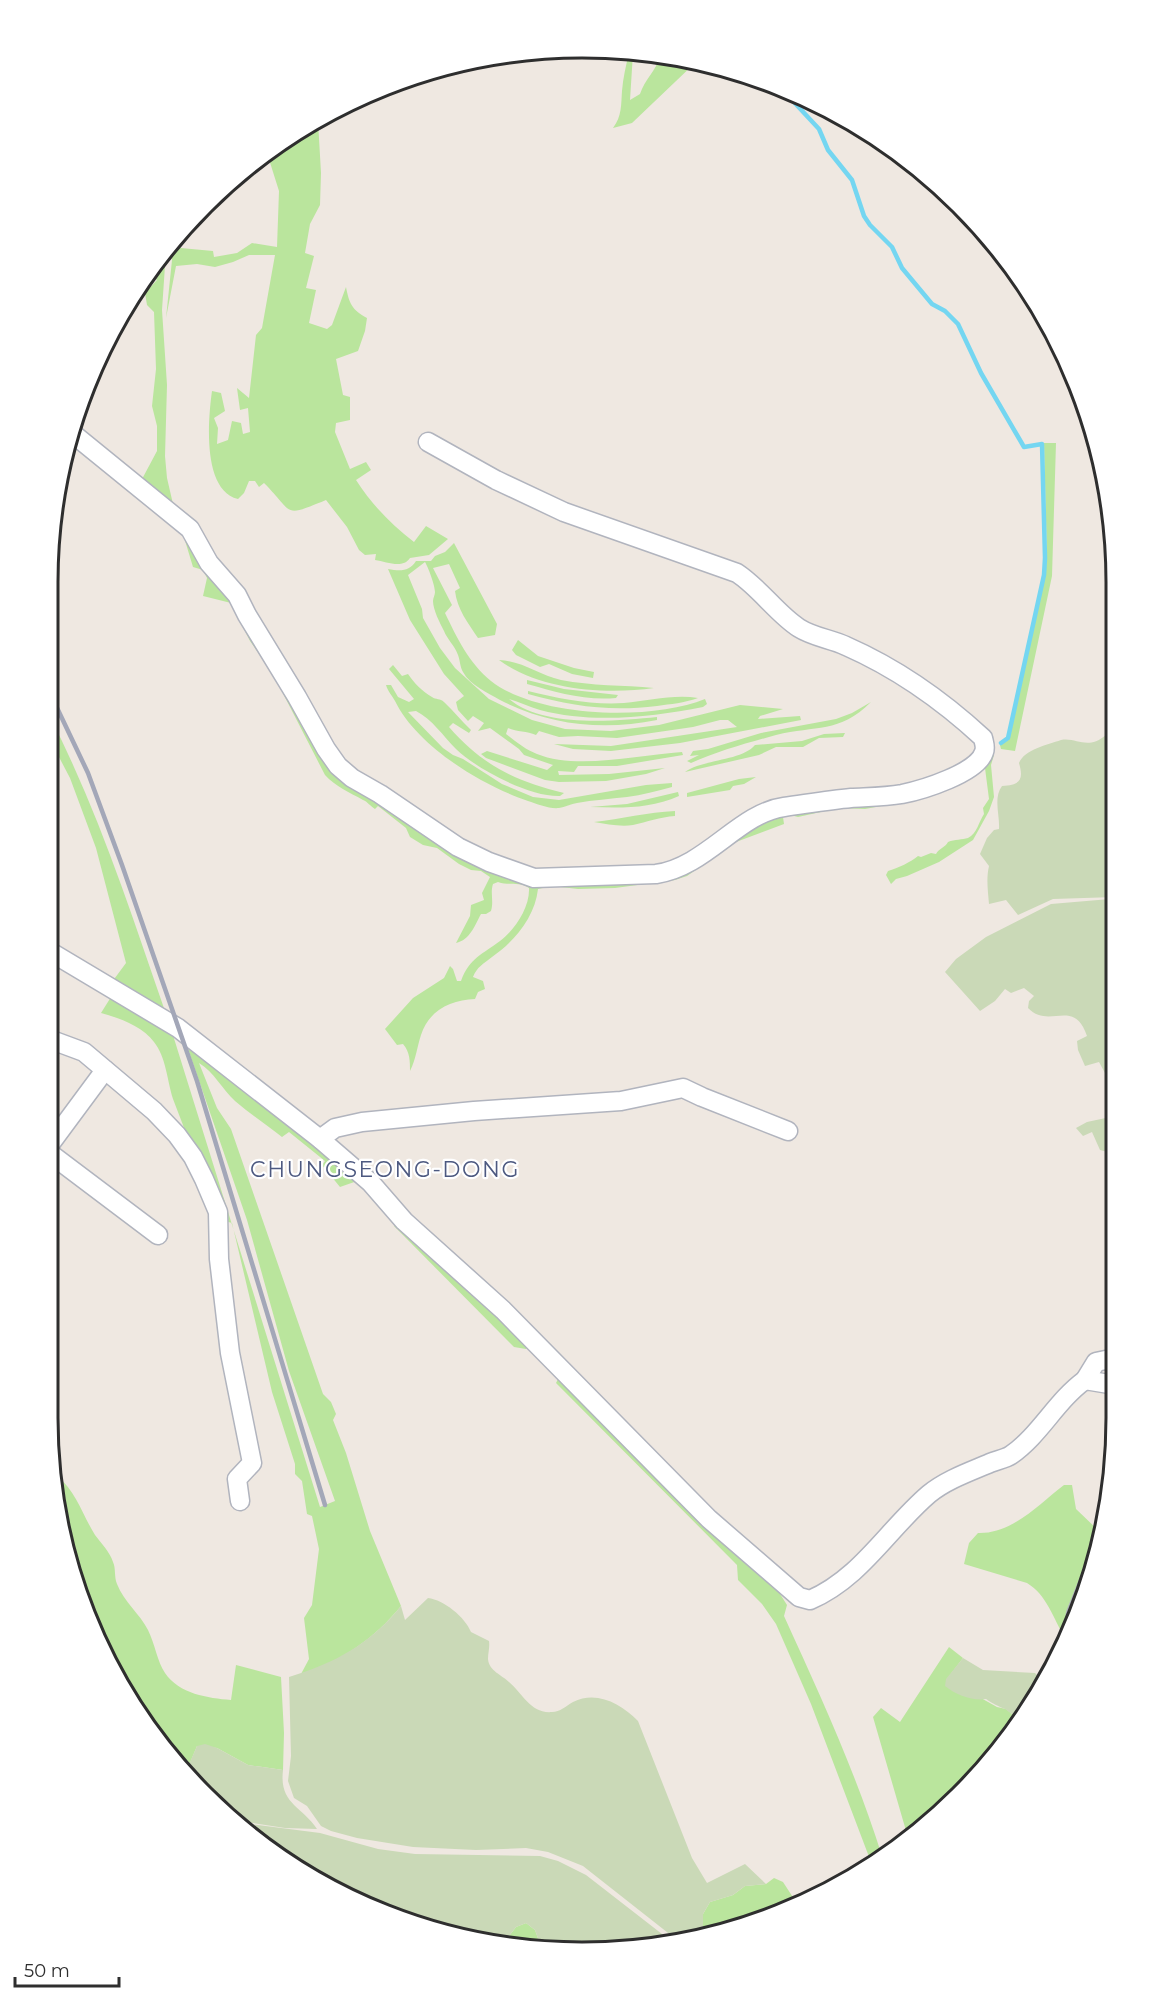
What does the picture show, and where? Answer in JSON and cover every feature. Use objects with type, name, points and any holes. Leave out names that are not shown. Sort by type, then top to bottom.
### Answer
[{"type":"street","points":[[79,438],[190,529],[209,563],[237,595],[338,766],[352,778],[380,794],[458,847],[513,871],[534,878],[670,872],[721,843],[763,812],[782,807],[851,798],[902,794],[957,776],[982,758],[985,746],[983,738],[936,699],[908,680],[846,645],[798,628],[748,580],[737,573],[564,513],[496,480],[428,442]]},
{"type":"street","points":[[58,956],[178,1028],[320,1139],[371,1183],[404,1221],[503,1310],[709,1520],[799,1597],[810,1600],[823,1594],[855,1571],[876,1551],[903,1519],[931,1493],[954,1478],[1009,1456],[1063,1399],[1085,1380],[1096,1362],[1106,1360]]},
{"type":"street","points":[[58,1043],[84,1052],[154,1112],[177,1135],[193,1157],[218,1212],[219,1259],[230,1353],[252,1463],[237,1479],[240,1500]]},
{"type":"street","points":[[58,1133],[105,1070]]},
{"type":"street","points":[[320,1139],[335,1128],[362,1122],[474,1111],[621,1101],[683,1088],[788,1131]]},
{"type":"street","points":[[58,1160],[158,1235]]},
{"type":"street","points":[[1085,1380],[1106,1384]]},
{"type":"green space","points":[[627,61],[632,61],[630,100],[640,94],[657,64],[688,70],[632,123],[613,128],[620,110]]},
{"type":"green space","points":[[319,130],[320,205],[310,224],[305,253],[314,256],[306,288],[316,290],[309,323],[327,329],[332,325],[346,287],[352,306],[367,318],[358,351],[336,359],[343,395],[350,397],[350,420],[336,423],[335,432],[350,469],[366,462],[371,470],[356,480],[375,506],[390,521],[414,542],[426,526],[448,539],[429,555],[410,558],[399,564],[375,560],[376,554],[365,555],[359,550],[347,527],[326,500],[295,511],[286,507],[264,483],[259,487],[255,481],[249,481],[244,493],[238,499],[226,493],[218,482],[210,452],[209,419],[212,391],[221,393],[225,411],[214,418],[218,428],[217,444],[228,440],[232,421],[241,423],[243,434],[250,432],[248,408],[240,410],[237,388],[249,398],[256,335],[262,328],[275,255],[249,255],[215,267],[197,264],[176,266],[166,318],[172,257],[179,248],[213,251],[214,257],[237,253],[252,243],[277,247],[279,191],[270,162]]},
{"type":"green space","points":[[165,266],[162,310],[167,385],[165,456],[173,504],[141,481],[157,451],[157,426],[152,406],[156,369],[154,312],[147,305],[145,294]]},
{"type":"green space","points":[[1044,443],[1056,443],[1052,576],[1015,751],[1001,749],[1000,745],[1009,738],[1045,575],[1047,557]]},
{"type":"green space","points":[[180,524],[234,598],[325,752],[503,871],[662,877],[764,815],[861,802],[994,755],[991,765],[994,797],[973,840],[939,862],[896,879],[891,884],[886,875],[888,871],[918,856],[936,854],[948,842],[968,838],[974,834],[984,814],[983,808],[989,799],[985,768],[982,767],[919,799],[865,809],[839,808],[798,817],[790,815],[783,817],[784,824],[736,842],[687,876],[675,880],[615,888],[578,889],[552,886],[538,889],[533,909],[522,928],[508,944],[481,966],[473,977],[483,981],[485,989],[478,992],[475,999],[449,1004],[429,1019],[421,1035],[410,1071],[407,1050],[403,1044],[397,1045],[385,1029],[413,998],[444,978],[450,966],[457,981],[461,981],[472,962],[506,936],[516,924],[527,903],[529,888],[518,884],[498,882],[493,884],[491,911],[481,914],[465,939],[456,943],[470,916],[471,905],[484,900],[482,893],[490,877],[481,871],[471,870],[459,864],[437,848],[423,845],[410,837],[406,828],[378,806],[375,809],[325,775],[273,674],[250,641],[231,603],[203,596],[207,578],[203,570],[193,567]]},
{"type":"green space","points":[[454,543],[497,624],[495,635],[478,638],[456,598],[455,591],[460,588],[449,564],[433,568],[452,605],[445,613],[470,658],[491,681],[511,693],[537,703],[565,709],[626,713],[655,711],[705,699],[707,704],[703,707],[663,714],[601,718],[540,710],[509,699],[541,715],[560,718],[601,721],[657,717],[657,720],[636,723],[596,725],[576,724],[537,715],[500,700],[475,685],[463,672],[457,652],[445,634],[435,612],[433,601],[435,589],[425,562],[408,575],[422,609],[423,618],[440,648],[455,668],[489,699],[532,720],[565,729],[611,731],[659,725],[740,705],[783,709],[760,716],[758,719],[800,716],[801,720],[680,743],[611,751],[573,749],[554,744],[611,746],[737,727],[728,720],[720,720],[693,727],[617,738],[559,737],[539,731],[536,735],[508,728],[506,734],[521,745],[553,759],[608,760],[682,752],[683,755],[617,766],[578,766],[574,772],[558,771],[559,775],[609,774],[665,768],[606,781],[545,780],[486,758],[481,754],[487,751],[547,770],[553,765],[524,755],[490,728],[478,731],[484,723],[473,716],[468,721],[458,710],[456,702],[464,696],[444,674],[410,620],[388,569],[404,570],[416,561],[431,561]]},
{"type":"green space","points":[[518,640],[538,656],[594,672],[593,678],[572,674],[549,664],[540,667],[516,655],[512,650]]},
{"type":"green space","points":[[499,660],[523,665],[561,680],[654,688],[615,691],[574,688],[534,678]]},
{"type":"green space","points":[[393,665],[402,676],[408,674],[425,692],[442,701],[471,730],[469,733],[453,723],[449,727],[474,752],[500,770],[515,777],[564,793],[560,796],[548,795],[505,781],[477,765],[456,749],[422,714],[416,711],[408,712],[443,748],[502,784],[533,797],[559,800],[646,785],[672,783],[672,787],[627,797],[575,803],[559,808],[543,806],[510,794],[452,762],[418,733],[405,718],[386,685],[391,685],[398,697],[409,702],[414,699],[389,669]]},
{"type":"green space","points":[[527,680],[564,689],[618,695],[616,698],[604,699],[582,697],[527,684]]},
{"type":"green space","points":[[528,691],[564,699],[600,703],[680,697],[698,698],[640,708],[607,708],[560,702],[528,694]]},
{"type":"green space","points":[[871,702],[859,712],[837,724],[776,735],[691,763],[687,761],[699,755],[690,756],[693,751],[708,749],[761,733],[836,719]]},
{"type":"green space","points":[[58,733],[83,788],[127,900],[166,1014],[112,982],[126,963],[96,848],[70,778],[58,755]]},
{"type":"green space","points":[[845,733],[843,737],[819,738],[803,747],[776,747],[759,755],[685,772],[741,754],[755,745],[802,741],[824,734]]},
{"type":"green space","points":[[1106,735],[1106,897],[1053,899],[1018,915],[1006,900],[989,904],[987,880],[989,866],[980,854],[987,838],[994,830],[999,829],[997,801],[1002,786],[1017,783],[1021,777],[1019,763],[1031,751],[1061,740],[1088,743]]},
{"type":"green space","points":[[756,777],[744,784],[733,786],[730,790],[687,797],[687,793],[739,779]]},
{"type":"green space","points":[[678,792],[679,796],[646,805],[590,807],[627,804]]},
{"type":"green space","points":[[675,811],[675,816],[633,825],[594,822],[655,813]]},
{"type":"green space","points":[[1106,899],[1105,1073],[1099,1062],[1085,1066],[1077,1041],[1087,1036],[1082,1025],[1075,1018],[1036,1014],[1028,1008],[1029,1001],[1034,996],[1024,988],[1011,993],[1005,989],[995,1001],[980,1011],[945,972],[956,959],[986,937],[1051,904]]},
{"type":"green space","points":[[111,997],[172,1032],[231,1223],[221,1220],[173,1099],[164,1062],[158,1048],[149,1036],[137,1027],[101,1013]]},
{"type":"green space","points":[[185,1040],[360,1180],[340,1187],[322,1165],[325,1161],[289,1132],[282,1137],[235,1101],[199,1063],[217,1108],[231,1129],[323,1394],[331,1402],[336,1414],[333,1420],[346,1453],[370,1531],[401,1606],[391,1618],[356,1648],[330,1663],[301,1674],[309,1659],[304,1618],[312,1605],[319,1549],[312,1516],[307,1514],[302,1481],[295,1474],[295,1464],[272,1392],[234,1230],[320,1507],[335,1501],[289,1371],[247,1220]]},
{"type":"green space","points":[[1106,1118],[1106,1152],[1100,1150],[1092,1132],[1083,1136],[1076,1128],[1087,1122]]},
{"type":"green space","points":[[397,1222],[530,1345],[526,1349],[514,1347],[394,1226]]},
{"type":"green space","points":[[559,1377],[768,1575],[787,1605],[784,1616],[849,1764],[872,1825],[880,1849],[873,1854],[869,1857],[811,1704],[776,1624],[762,1604],[738,1580],[737,1565],[556,1383]]},
{"type":"green space","points":[[63,1482],[70,1489],[95,1535],[110,1555],[120,1590],[148,1630],[162,1668],[171,1680],[195,1694],[231,1700],[236,1665],[281,1677],[283,1770],[248,1765],[217,1748],[197,1746],[189,1765],[147,1710],[112,1651],[86,1587],[76,1554]]},
{"type":"green space","points":[[1064,1485],[1072,1485],[1076,1509],[1094,1526],[1078,1587],[1061,1630],[1045,1600],[1027,1583],[964,1564],[969,1543],[978,1533],[1002,1529],[1034,1509]]},
{"type":"green space","points":[[428,1598],[447,1606],[459,1615],[471,1632],[489,1641],[488,1659],[491,1667],[538,1710],[555,1712],[573,1702],[591,1698],[600,1698],[624,1709],[638,1721],[692,1858],[707,1883],[745,1864],[766,1884],[745,1886],[733,1895],[710,1902],[703,1914],[703,1928],[670,1934],[583,1866],[548,1852],[526,1848],[476,1850],[413,1847],[357,1838],[321,1826],[307,1806],[294,1798],[288,1781],[291,1756],[289,1677],[322,1665],[351,1650],[377,1631],[401,1606],[405,1620]]},
{"type":"green space","points":[[949,1647],[963,1658],[947,1679],[997,1707],[1006,1709],[1013,1715],[976,1764],[927,1813],[906,1830],[873,1717],[881,1708],[900,1722]]},
{"type":"green space","points":[[963,1658],[983,1670],[1035,1673],[1038,1676],[1013,1715],[986,1699],[965,1697],[954,1692],[945,1686],[946,1679]]},
{"type":"green space","points":[[205,1744],[217,1748],[248,1765],[283,1770],[284,1790],[288,1797],[317,1829],[285,1828],[249,1822],[189,1765],[197,1746]]},
{"type":"green space","points":[[251,1824],[320,1833],[378,1849],[415,1854],[540,1856],[558,1861],[586,1875],[664,1936],[616,1941],[548,1941],[539,1940],[535,1930],[526,1923],[516,1927],[508,1937],[480,1932],[447,1925],[382,1903],[320,1872]]},
{"type":"green space","points":[[774,1878],[783,1882],[793,1898],[750,1915],[703,1928],[703,1914],[710,1902],[733,1895],[745,1886],[766,1884]]},
{"type":"green space","points":[[526,1923],[535,1930],[539,1940],[508,1937],[516,1927]]},
{"type":"waterway","points":[[796,104],[819,129],[828,150],[852,180],[864,216],[870,225],[892,247],[902,268],[932,304],[945,311],[958,324],[981,373],[1024,447],[1042,444],[1044,575],[1008,738],[1001,743]]},
{"type":"railway","points":[[58,710],[88,773],[197,1081],[325,1505]]},
{"type":"district","name":"CHUNGSEONG-DONG","points":[[385,1169]]}]
